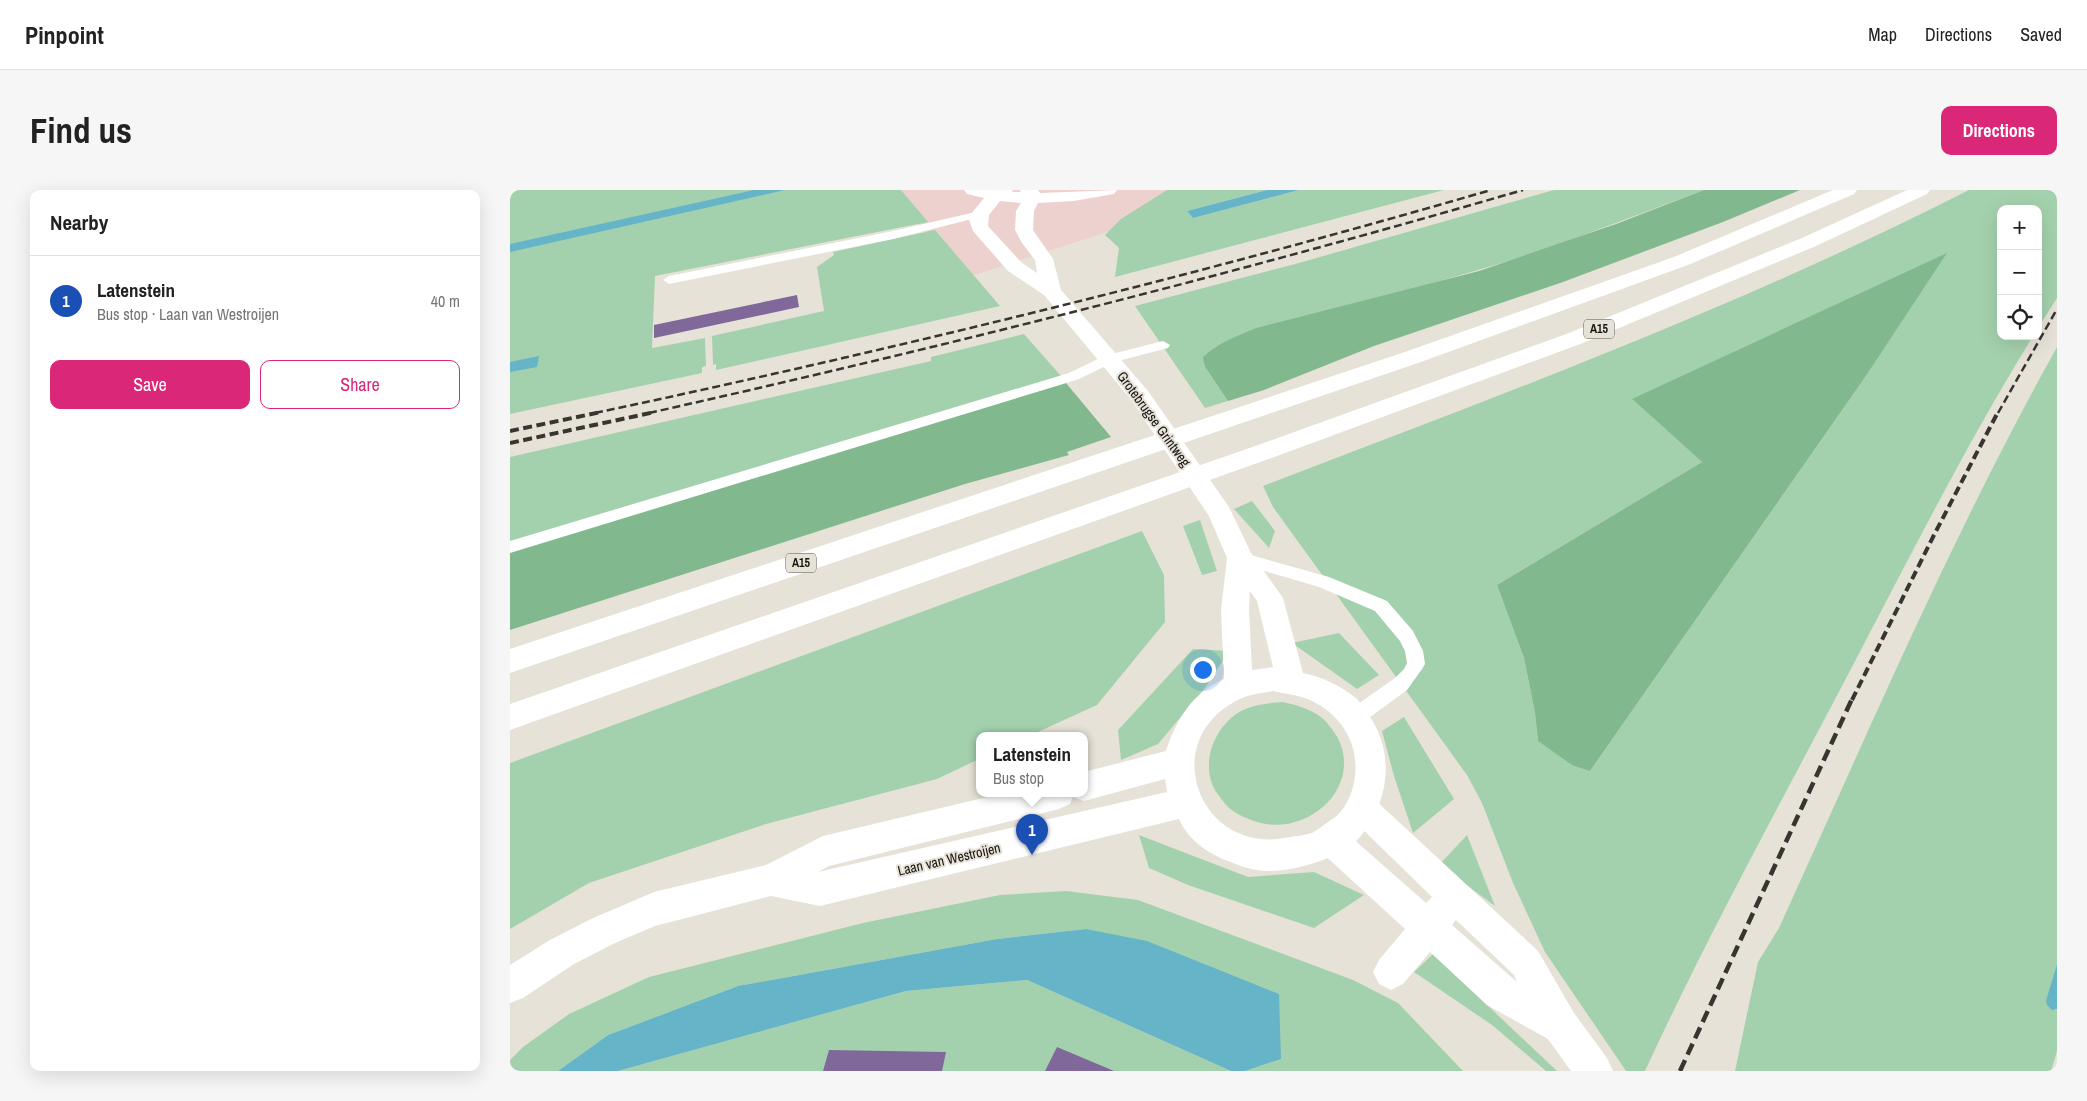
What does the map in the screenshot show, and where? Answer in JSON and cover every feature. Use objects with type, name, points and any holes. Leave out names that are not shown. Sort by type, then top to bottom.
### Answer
[{"type":"main road","points":[[974,190],[1070,197],[1108,190]]},
{"type":"main road","name":"A15","points":[[510,660],[1244,415],[1585,296],[1681,261],[1848,190]]},
{"type":"main road","name":"A15","points":[[510,717],[1269,450],[1576,338],[1801,246],[1921,190]]},
{"type":"main road","points":[[980,214],[1000,193]]},
{"type":"main road","name":"Grotebrugse Grintweg","points":[[1030,194],[1025,211],[1024,230],[1031,243],[1044,259],[1051,291]]},
{"type":"main road","name":"Grotebrugse Grintweg","points":[[980,214],[979,226],[994,247],[1015,267],[1051,291],[1140,396],[1220,513],[1240,558],[1270,598],[1290,680]]},
{"type":"main road","name":"Grotebrugse Grintweg","points":[[1239,686],[1235,610],[1240,558]]},
{"type":"main road","points":[[1273,679],[1290,680],[1315,686],[1337,699],[1355,717],[1365,733],[1371,751],[1373,770],[1370,790],[1362,808],[1343,831],[1331,840],[1314,849],[1296,854],[1257,855],[1238,850],[1206,831],[1194,818],[1185,803],[1179,782],[1178,762],[1184,737],[1197,715],[1216,698],[1239,686],[1273,679]]},
{"type":"main road","points":[[1088,787],[1178,762]]},
{"type":"main road","name":"Laan van Westroijen","points":[[510,985],[562,952],[603,931],[654,909],[771,880],[823,852],[1047,797]]},
{"type":"main road","name":"Laan van Westroijen","points":[[771,880],[820,889],[1185,803]]},
{"type":"main road","points":[[1362,808],[1526,963],[1560,1026],[1594,1071]]},
{"type":"main road","points":[[1331,840],[1500,992],[1560,1026]]},
{"type":"main road","points":[[1391,972],[1455,896]]},
{"type":"lane","points":[[669,280],[892,235],[980,214]]},
{"type":"lane","points":[[510,547],[1074,376],[1109,359],[1162,345]]},
{"type":"lane","points":[[1240,558],[1323,582],[1381,606],[1407,636],[1414,651],[1416,664],[1410,674],[1401,684],[1355,717]]},
{"type":"shaded area","points":[[896,190],[1237,190],[956,281]]},
{"type":"green space","points":[[510,190],[901,190],[928,222],[655,276],[652,348],[705,338],[706,366],[702,367],[702,373],[510,414]]},
{"type":"green space","points":[[1167,190],[1267,190],[1187,211],[1193,218],[1299,190],[1444,190],[1115,277],[1119,248],[1105,235],[1121,219]]},
{"type":"green space","points":[[1554,190],[1704,190],[1533,254],[1385,297],[1205,367],[1228,401],[1205,408],[1135,306],[1299,263]]},
{"type":"green space","points":[[1704,190],[1800,190],[1723,222],[1563,282],[1374,346],[1264,390],[1228,401],[1205,367],[1203,357],[1209,352],[1228,340],[1256,328],[1479,271],[1616,224]]},
{"type":"green space","points":[[1969,190],[2057,190],[2057,298],[2042,322],[2042,205],[1997,205],[1997,340],[2031,340],[1958,466],[1765,831],[1645,1071],[1626,1071],[1545,952],[1513,883],[1482,803],[1467,775],[1273,507],[1263,486],[1531,383],[1708,311],[1796,272]],"holes":[[[1946,254],[1868,373],[1590,771],[1538,741],[1535,713],[1524,658],[1497,585],[1702,462],[1633,400]]]},
{"type":"green space","points":[[935,230],[1000,306],[716,370],[716,364],[713,365],[712,336],[824,311],[817,267],[834,255],[833,252]]},
{"type":"green space","points":[[1947,253],[1868,373],[1590,771],[1572,765],[1538,741],[1535,713],[1524,658],[1497,585],[1702,462],[1632,399]]},
{"type":"green space","points":[[1024,334],[1061,376],[510,542],[510,457],[931,361],[931,357]]},
{"type":"green space","points":[[2057,347],[2057,964],[2046,1000],[2055,1010],[2057,1009],[2057,1051],[2051,1071],[1735,1071],[1758,962],[1779,928],[1946,562]]},
{"type":"green space","points":[[1066,383],[1111,437],[1067,452],[1069,455],[965,484],[510,630],[510,551]]},
{"type":"green space","points":[[1252,501],[1275,531],[1269,548],[1234,509]]},
{"type":"green space","points":[[1200,520],[1217,571],[1202,575],[1183,526]]},
{"type":"green space","points":[[1142,531],[1164,575],[1165,622],[1097,705],[1038,732],[976,732],[976,760],[937,779],[766,824],[589,883],[510,929],[510,763]]},
{"type":"green space","points":[[1339,633],[1379,675],[1357,689],[1292,643]]},
{"type":"green space","points":[[1193,649],[1229,651],[1205,688],[1158,744],[1121,760],[1118,730]]},
{"type":"green space","points":[[1283,702],[1310,710],[1329,725],[1338,738],[1344,757],[1343,775],[1336,791],[1325,805],[1311,815],[1294,822],[1276,825],[1257,822],[1229,808],[1213,786],[1209,774],[1209,763],[1214,742],[1219,732],[1234,716],[1253,706]]},
{"type":"green space","points":[[1404,717],[1454,799],[1413,833],[1394,776],[1382,731]]},
{"type":"green space","points":[[1139,835],[1248,877],[1314,872],[1364,895],[1314,928],[1188,885],[1149,868]]},
{"type":"green space","points":[[1467,835],[1495,906],[1439,865]]},
{"type":"green space","points":[[1066,891],[1138,900],[1353,980],[1398,1003],[1463,1071],[1245,1071],[1281,1059],[1086,929],[997,939],[738,986],[608,1035],[558,1071],[510,1071],[510,1060],[523,1047],[569,1014],[649,977],[863,923],[1000,895]]},
{"type":"green space","points":[[1433,954],[1557,1071],[1546,1071],[1492,1025],[1414,972]]},
{"type":"green space","points":[[1027,980],[1231,1071],[618,1071],[906,991]]},
{"type":"water","points":[[754,190],[785,190],[510,252],[510,244]]},
{"type":"water","points":[[1267,190],[1299,190],[1193,218],[1187,211]]},
{"type":"water","points":[[539,356],[537,367],[510,372],[510,362]]},
{"type":"water","points":[[1086,929],[1147,941],[1279,994],[1281,1059],[1245,1071],[1231,1071],[1027,980],[906,991],[618,1071],[558,1071],[608,1035],[738,986],[997,939]]},
{"type":"water","points":[[2057,964],[2057,1009],[2052,1010],[2047,1005],[2046,1000]]},
{"type":"building","points":[[797,295],[799,307],[654,338],[654,325]]},
{"type":"building","points":[[1057,1047],[1114,1071],[1045,1071]]},
{"type":"building","points":[[829,1050],[946,1052],[942,1071],[823,1071]]},
{"type":"railway","points":[[595,413],[708,389],[1045,310],[1380,222],[1491,190]]},
{"type":"railway","points":[[649,413],[979,336],[1306,251],[1523,190]]},
{"type":"railway","points":[[1998,413],[2057,309]]},
{"type":"railway","points":[[510,431],[601,412]]},
{"type":"railway","points":[[510,443],[655,412]]},
{"type":"railway","points":[[1852,700],[1998,412]]},
{"type":"railway","points":[[1680,1071],[1852,699]]},
{"type":"place","name":"Latenstein","points":[[1032,855]]}]
